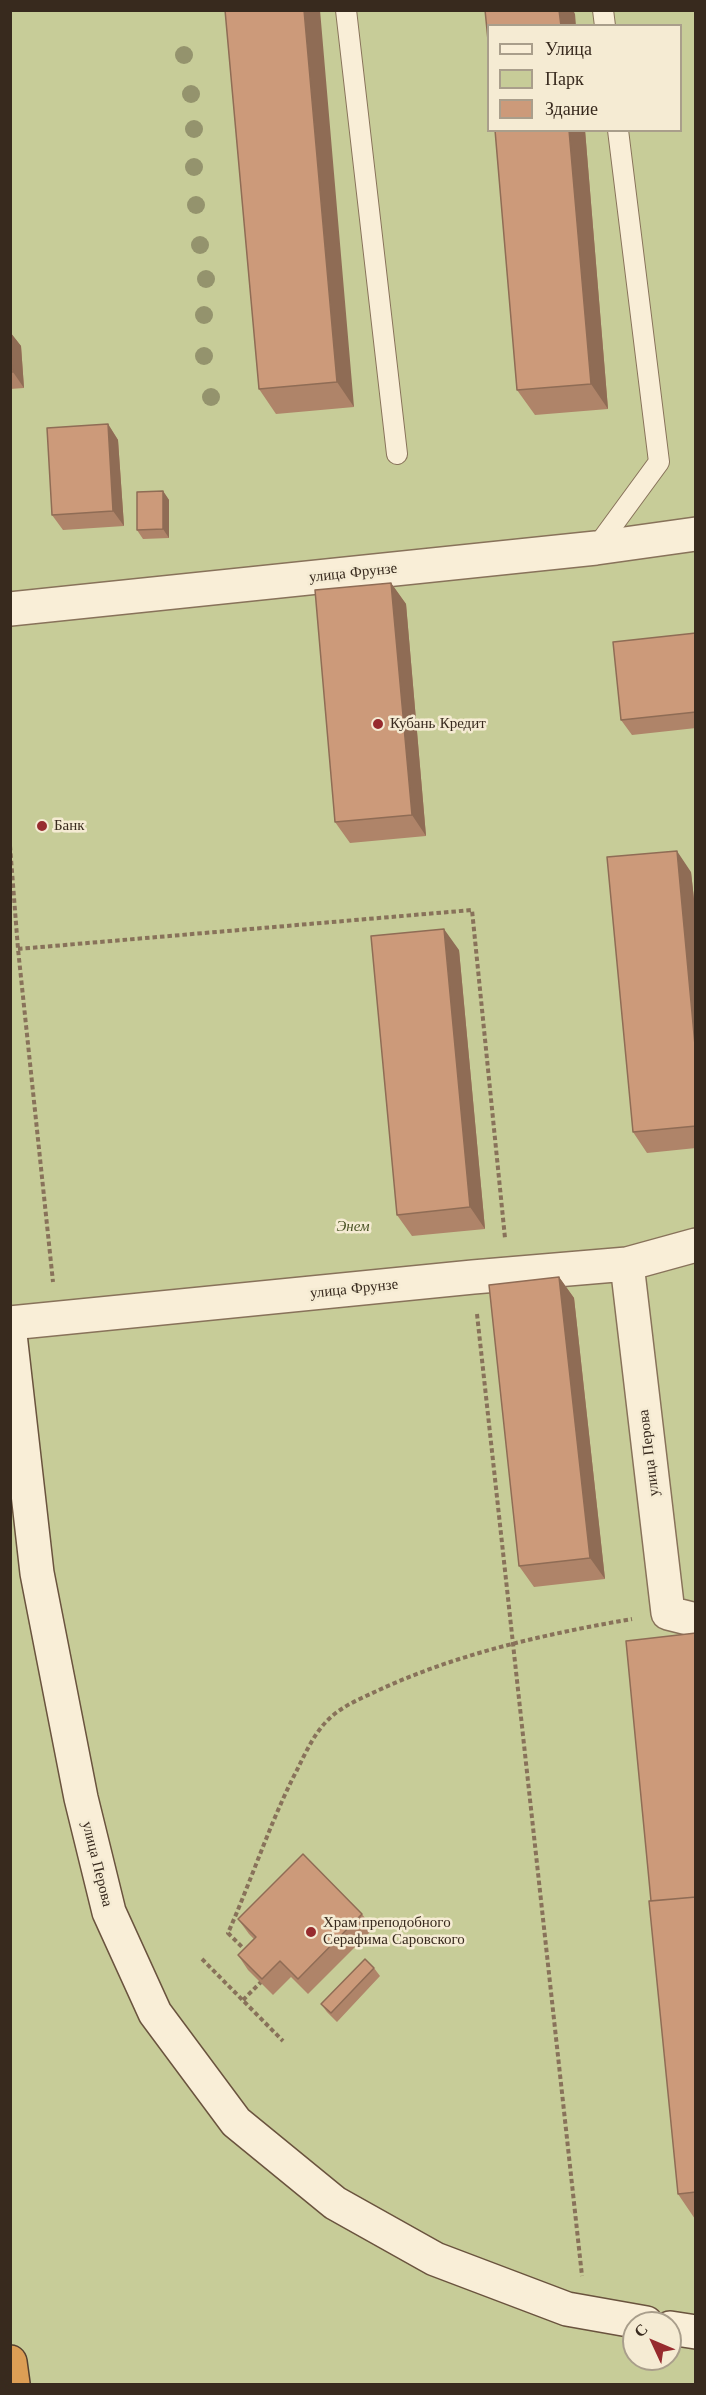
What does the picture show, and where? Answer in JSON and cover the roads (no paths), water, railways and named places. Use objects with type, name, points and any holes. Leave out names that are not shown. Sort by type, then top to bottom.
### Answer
[{"type":"highway","points":[[10,2362],[13,2385]]},
{"type":"street","name":"улица Фрунзе","points":[[10,609],[596,548],[696,534]]},
{"type":"street","name":"улица Фрунзе","points":[[10,1323],[472,1277],[627,1264],[696,1245]]},
{"type":"street","name":"улица Перова","points":[[627,1264],[682,1617]]},
{"type":"street","name":"улица Перова","points":[[10,1334],[39,1584],[83,1809],[109,1912],[155,2013],[236,2122],[335,2203],[435,2259],[567,2309],[622,2319]]},
{"type":"lane","points":[[346,10],[397,454]]},
{"type":"lane","points":[[596,548],[659,462],[618,132]]},
{"type":"place","name":"Кубань Кредит","points":[[378,724]]},
{"type":"place","name":"Банк","points":[[42,826]]},
{"type":"place","name":"Храм преподобного Серафима Саровского","points":[[311,1932]]},
{"type":"park label","name":"Энем","points":[[353,1227]]}]
